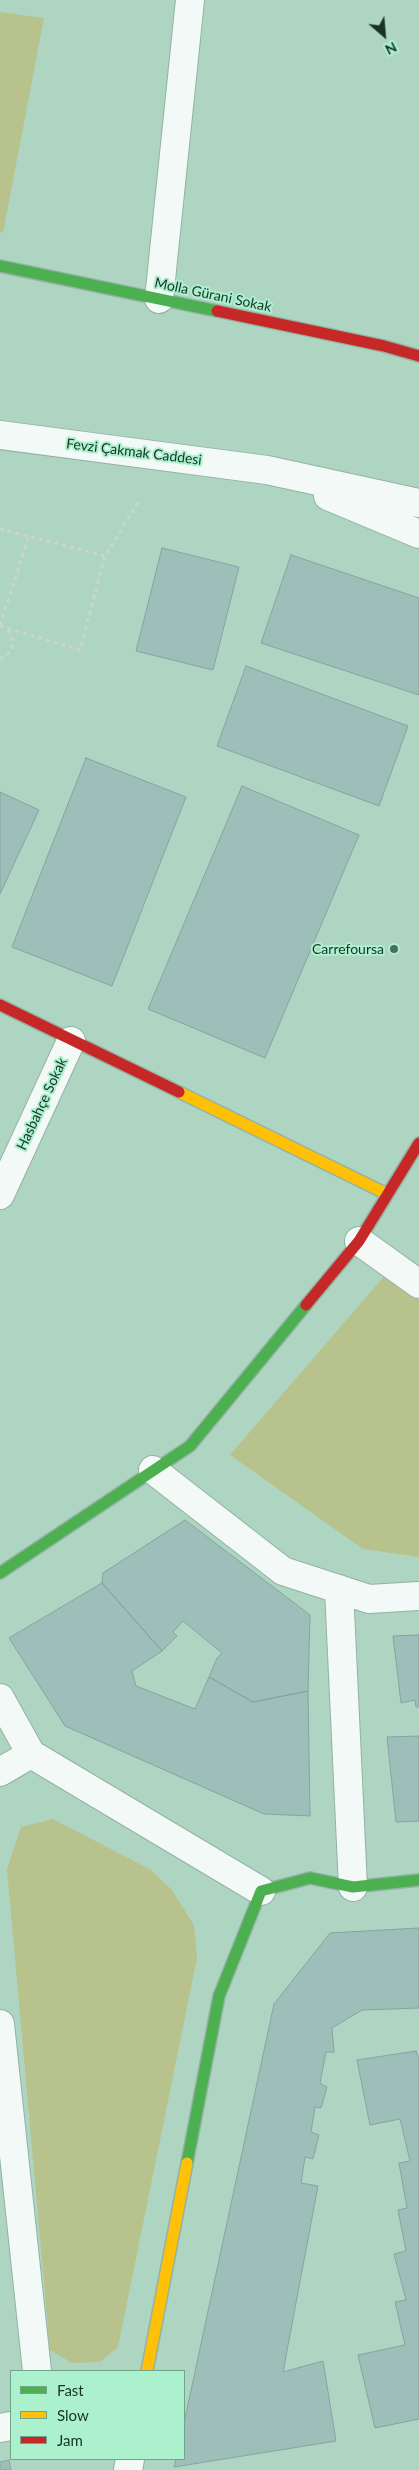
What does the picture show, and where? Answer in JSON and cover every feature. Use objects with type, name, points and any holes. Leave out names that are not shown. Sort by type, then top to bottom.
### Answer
[{"type":"street","points":[[159,299],[190,0]]},
{"type":"street","name":"Molla Gürani Sokak","points":[[0,266],[384,346],[419,356]]},
{"type":"street","name":"Fevzi Çakmak Caddesi","points":[[0,435],[267,470],[419,503]]},
{"type":"street","name":"Fevzi Çakmak Caddesi","points":[[267,470],[419,534]]},
{"type":"street","points":[[0,1005],[387,1194]]},
{"type":"street","name":"Hasbahçe Sokak","points":[[0,1195],[71,1040]]},
{"type":"street","points":[[0,1573],[190,1446],[359,1241],[419,1143]]},
{"type":"street","points":[[359,1241],[419,1284]]},
{"type":"street","points":[[153,1470],[283,1571],[368,1599],[419,1596]]},
{"type":"street","points":[[339,1589],[353,1887]]},
{"type":"street","points":[[0,1698],[31,1754],[261,1891],[310,1878],[353,1887],[419,1880]]},
{"type":"street","points":[[0,1772],[31,1754]]},
{"type":"street","points":[[147,2370],[219,1996],[261,1891]]},
{"type":"street","points":[[0,2024],[37,2370]]},
{"type":"path","points":[[0,659],[10,652],[13,642],[9,632],[0,626],[80,650],[105,556],[139,501]]},
{"type":"path","points":[[0,529],[105,556]]},
{"type":"path","points":[[0,625],[29,536]]},
{"type":"green space","points":[[0,12],[44,18],[3,233],[0,232]]},
{"type":"green space","points":[[386,1274],[419,1298],[419,1557],[363,1549],[230,1455]]},
{"type":"green space","points":[[53,1819],[151,1870],[171,1889],[194,1925],[197,1958],[118,2347],[100,2362],[72,2363],[50,2350],[7,1869],[21,1827]]},
{"type":"building","points":[[162,548],[239,567],[213,670],[136,651]]},
{"type":"building","points":[[291,555],[419,598],[419,695],[261,643]]},
{"type":"building","points":[[246,666],[408,726],[379,806],[217,746]]},
{"type":"building","points":[[86,758],[186,797],[112,986],[12,947]]},
{"type":"building","points":[[242,786],[359,835],[265,1058],[148,1009]]},
{"type":"building","points":[[0,792],[39,810],[0,894]]},
{"type":"building","points":[[185,1520],[310,1615],[308,1691],[253,1702],[209,1677],[217,1658],[222,1653],[183,1621],[173,1632],[177,1636],[162,1651],[102,1583],[103,1573]]},
{"type":"building","points":[[102,1583],[162,1651],[132,1671],[136,1686],[195,1709],[209,1677],[253,1702],[308,1691],[310,1816],[264,1814],[65,1726],[9,1638]]},
{"type":"building","points":[[419,1635],[419,1707],[416,1707],[415,1700],[401,1703],[393,1636]]},
{"type":"building","points":[[419,1736],[419,1821],[396,1822],[387,1737]]},
{"type":"building","points":[[419,1928],[419,2008],[362,2010],[332,2028],[334,2052],[326,2052],[320,2083],[327,2087],[321,2108],[315,2107],[311,2132],[319,2135],[313,2159],[305,2157],[301,2183],[318,2186],[283,2372],[323,2361],[336,2441],[174,2467],[176,2460],[185,2460],[185,2418],[274,2004],[330,1933]]},
{"type":"building","points":[[416,2051],[419,2059],[419,2419],[375,2428],[358,2355],[405,2345],[395,2302],[406,2300],[394,2254],[406,2251],[398,2210],[407,2208],[399,2163],[410,2161],[400,2119],[370,2125],[357,2060]]},
{"type":"building","points":[[9,2460],[11,2470],[0,2470],[0,2462]]},
{"type":"traffic: fast","points":[[0,266],[217,311]]},
{"type":"traffic: fast","points":[[0,1573],[190,1446],[306,1305]]},
{"type":"traffic: fast","points":[[187,2163],[219,1996],[261,1891],[310,1878],[353,1887],[419,1880]]},
{"type":"traffic: slow","points":[[179,1092],[387,1194]]},
{"type":"traffic: slow","points":[[147,2370],[187,2163]]},
{"type":"traffic: jam","points":[[217,311],[384,346],[419,356]]},
{"type":"traffic: jam","points":[[0,1005],[179,1092]]},
{"type":"traffic: jam","points":[[306,1305],[359,1241],[419,1143]]},
{"type":"place","name":"Carrefoursa","points":[[394,949]]}]
